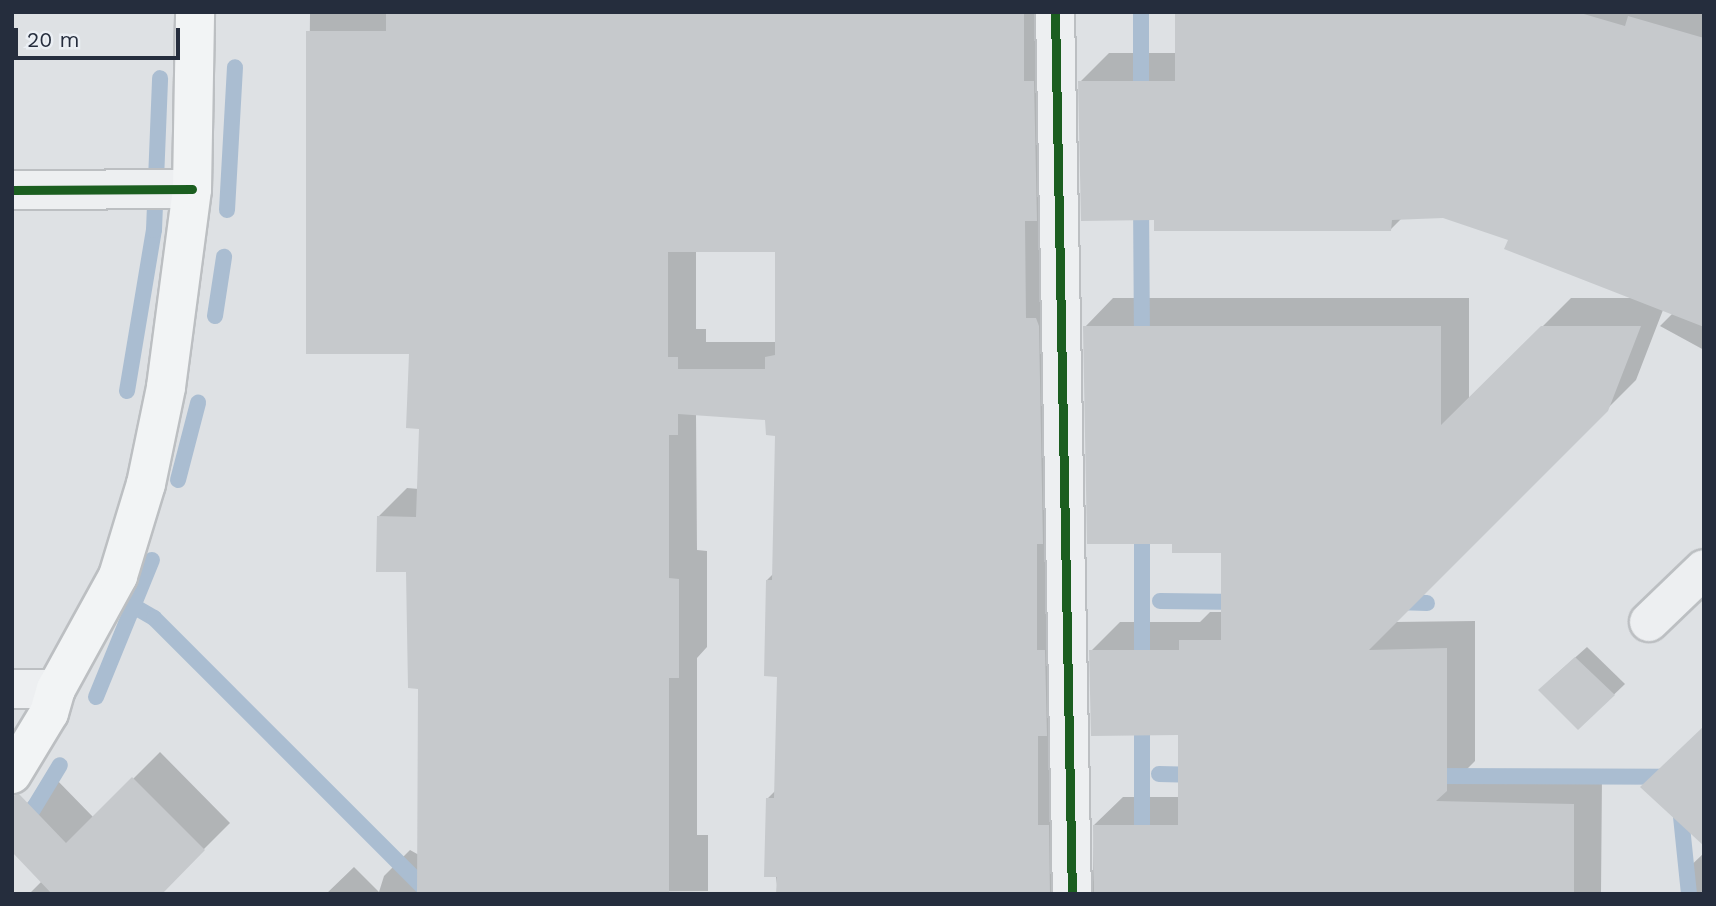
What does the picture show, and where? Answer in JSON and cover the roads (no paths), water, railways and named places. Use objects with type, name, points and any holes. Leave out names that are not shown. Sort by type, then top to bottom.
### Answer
[{"type":"main road","points":[[12,774],[49,713],[56,689],[118,576],[146,484],[166,387],[192,189],[195,12]]},
{"type":"street","points":[[1055,12],[1072,894]]},
{"type":"street","points":[[12,190],[192,189]]},
{"type":"street","points":[[1650,622],[1704,569]]},
{"type":"street","points":[[12,689],[56,689]]},
{"type":"waterway","points":[[1141,12],[1141,101]]},
{"type":"waterway","points":[[227,210],[235,67]]},
{"type":"waterway","points":[[127,391],[154,230],[160,78]]},
{"type":"waterway","points":[[1141,200],[1142,346]]},
{"type":"waterway","points":[[215,316],[224,257]]},
{"type":"waterway","points":[[178,480],[198,403]]},
{"type":"waterway","points":[[1142,522],[1142,671]]},
{"type":"waterway","points":[[96,697],[152,560]]},
{"type":"waterway","points":[[1160,601],[1243,602]]},
{"type":"waterway","points":[[1395,602],[1427,603]]},
{"type":"waterway","points":[[135,607],[154,618],[430,894]]},
{"type":"waterway","points":[[1142,715],[1142,846]]},
{"type":"waterway","points":[[23,826],[60,765]]},
{"type":"waterway","points":[[1159,774],[1200,775]]},
{"type":"waterway","points":[[1425,776],[1668,777]]},
{"type":"waterway","points":[[1680,807],[1689,894]]}]
